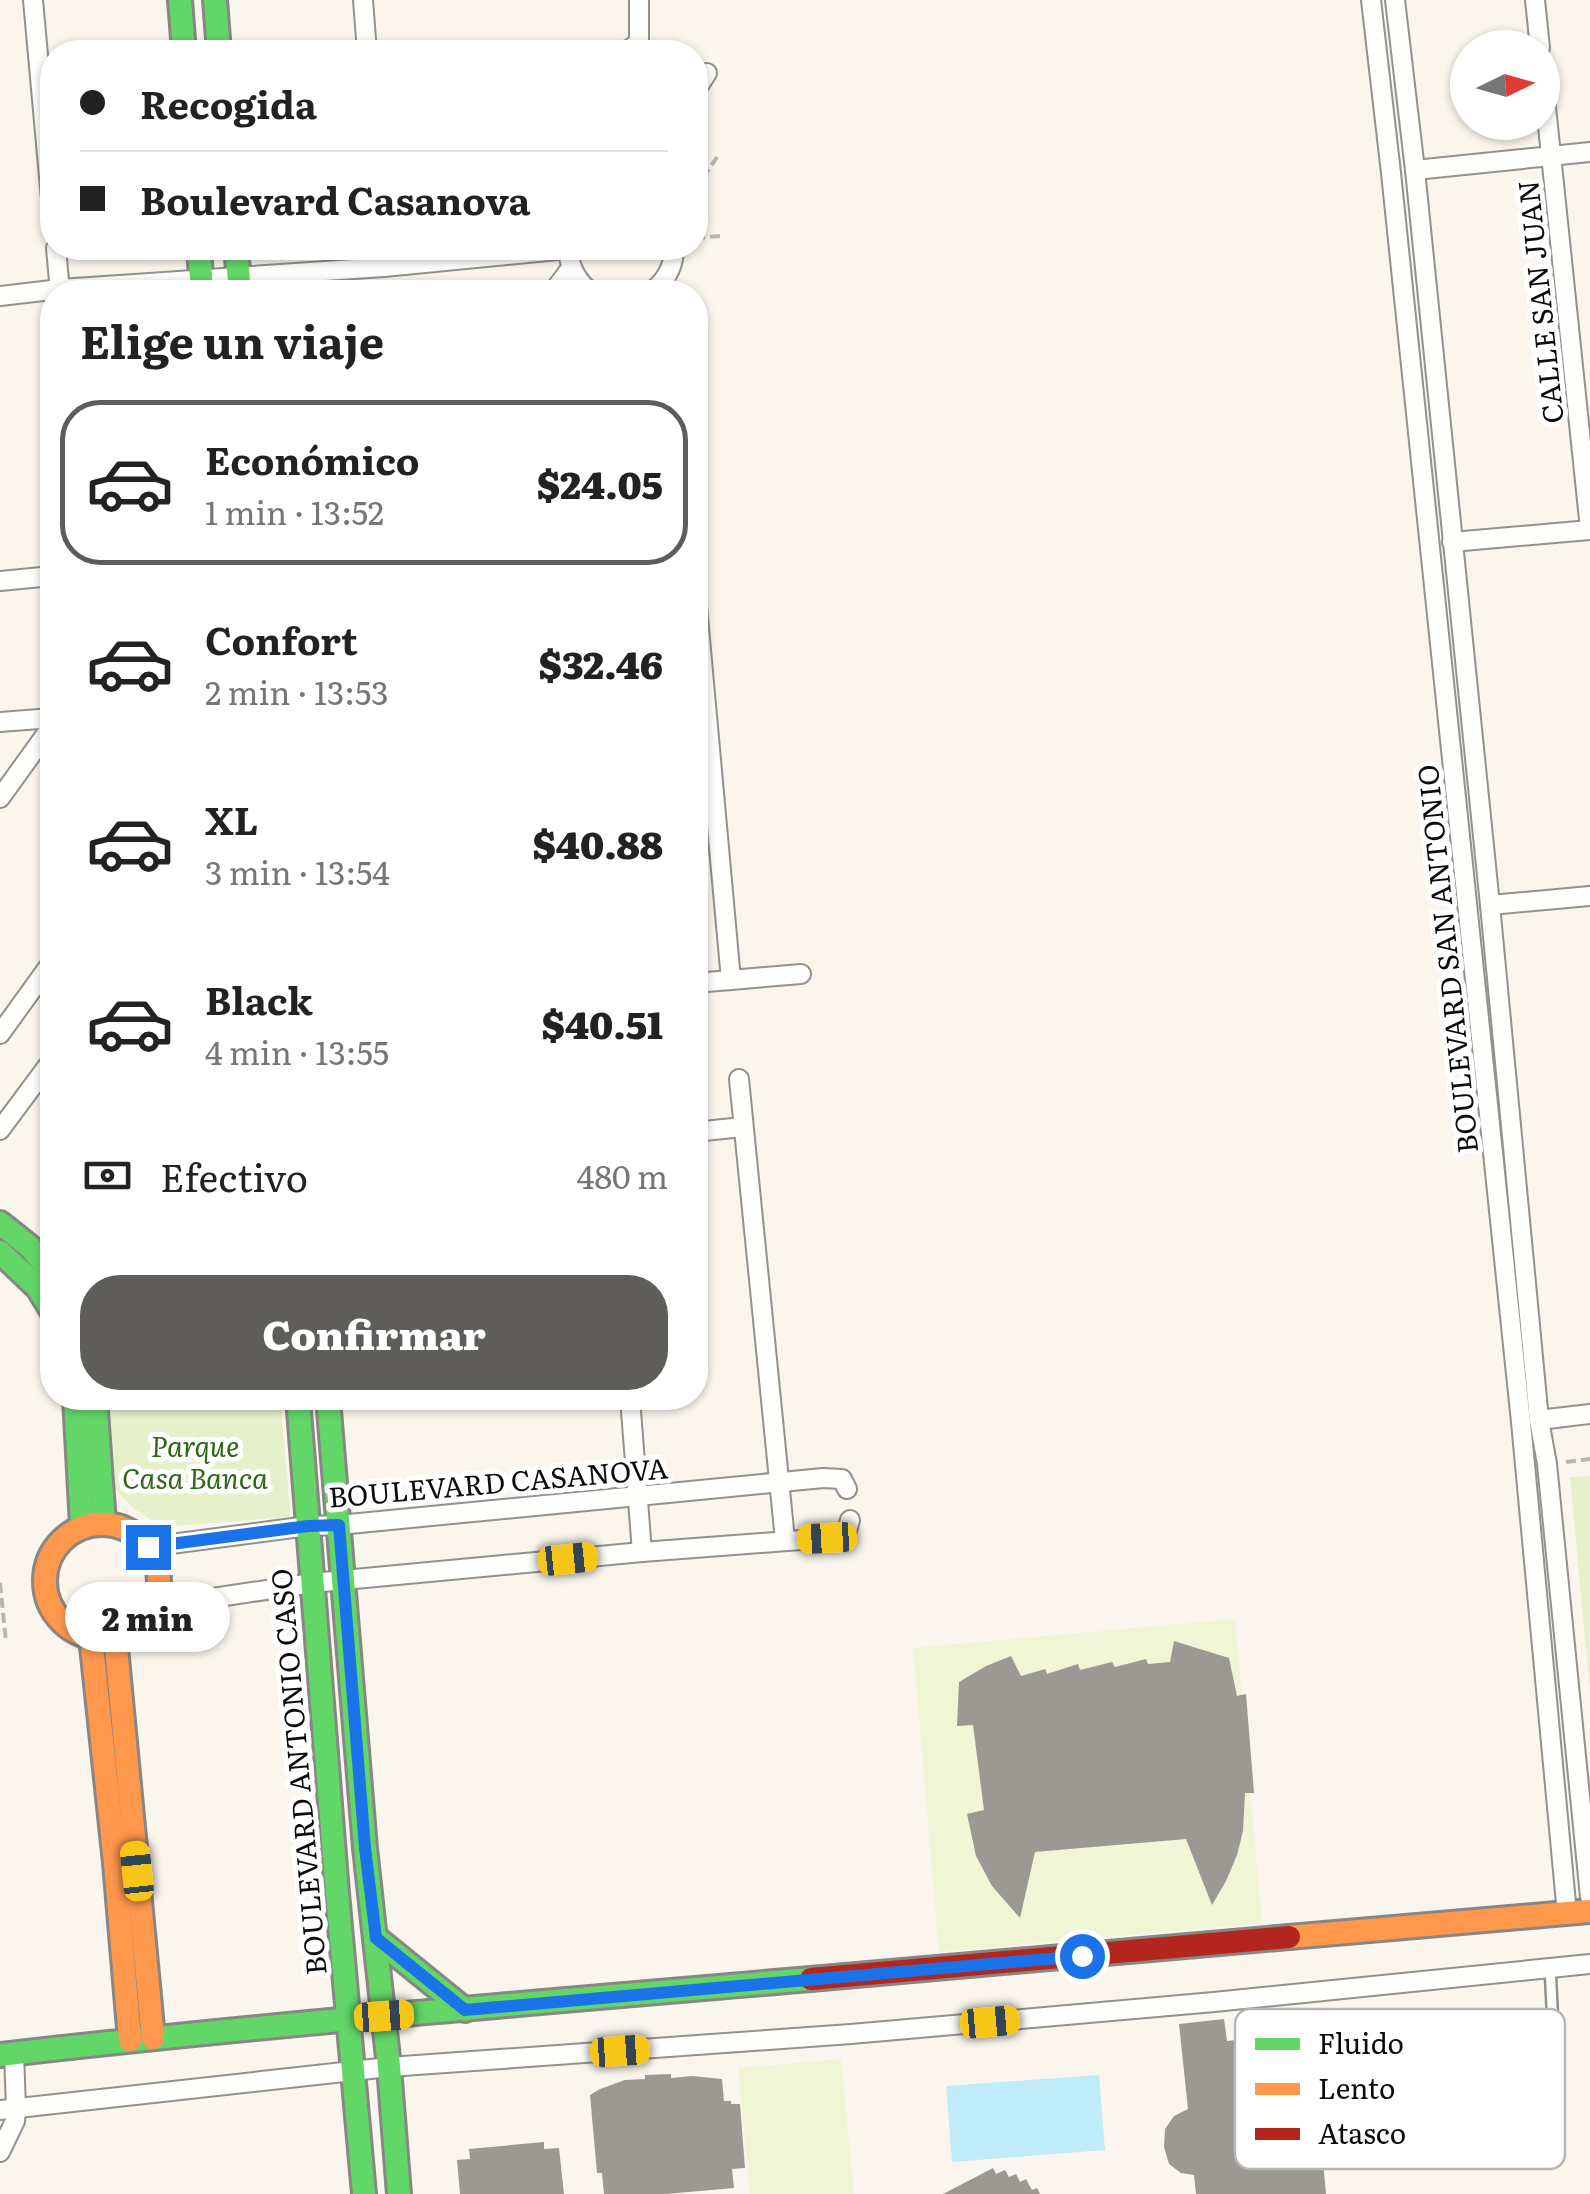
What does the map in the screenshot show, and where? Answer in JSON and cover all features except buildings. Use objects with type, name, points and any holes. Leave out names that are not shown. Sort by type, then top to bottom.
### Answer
[{"type":"main road","points":[[180,0],[183,40]]},
{"type":"main road","points":[[214,0],[218,40]]},
{"type":"main road","points":[[0,1223],[40,1259]]},
{"type":"main road","points":[[0,1252],[40,1291]]},
{"type":"main road","points":[[76,1410],[93,1524]]},
{"type":"main road","points":[[93,1524],[96,1410]]},
{"type":"main road","name":"BOULEVARD ANTONIO CASO","points":[[299,1410],[364,2194]]},
{"type":"main road","points":[[329,1410],[365,1848],[400,2194]]},
{"type":"main road","points":[[93,1524],[129,1530],[148,1547],[159,1576],[156,1597],[143,1620],[130,1630],[115,1636],[91,1637],[71,1630],[55,1615],[46,1596],[44,1574],[50,1554],[64,1537],[93,1524]]},
{"type":"main road","points":[[115,1636],[142,2040]]},
{"type":"main road","points":[[91,1637],[116,1863],[142,2040]]},
{"type":"main road","points":[[323,1720],[354,1715]]},
{"type":"main road","points":[[333,1851],[365,1848]]},
{"type":"main road","points":[[7,2054],[384,2016],[1578,1912]]},
{"type":"main road","points":[[376,1938],[465,2010]]},
{"type":"street","points":[[33,0],[40,77]]},
{"type":"street","points":[[363,0],[366,40]]},
{"type":"street","points":[[639,0],[640,40]]},
{"type":"street","name":"BOULEVARD SAN ANTONIO","points":[[1371,0],[1530,1421],[1578,1912]]},
{"type":"street","name":"BOULEVARD SAN ANTONIO","points":[[1394,0],[1416,170],[1490,905],[1530,1421],[1546,1464],[1590,1897]]},
{"type":"street","points":[[1535,0],[1538,30]]},
{"type":"street","name":"CALLE SAN JUAN","points":[[1550,140],[1590,529]]},
{"type":"street","points":[[1416,170],[1590,152]]},
{"type":"street","points":[[384,260],[384,267]]},
{"type":"street","points":[[280,280],[452,260]]},
{"type":"street","points":[[570,260],[578,280]]},
{"type":"street","points":[[562,280],[571,268]]},
{"type":"street","points":[[0,296],[40,293]]},
{"type":"street","points":[[1452,542],[1590,529]]},
{"type":"street","points":[[0,581],[40,577]]},
{"type":"street","points":[[0,722],[40,719]]},
{"type":"street","points":[[708,727],[731,980]]},
{"type":"street","points":[[0,798],[40,743]]},
{"type":"street","points":[[1490,905],[1590,896]]},
{"type":"street","points":[[708,982],[800,974]]},
{"type":"street","points":[[0,1034],[40,979]]},
{"type":"street","points":[[0,1130],[40,1076]]},
{"type":"street","points":[[739,1079],[785,1540]]},
{"type":"street","points":[[708,1131],[742,1127]]},
{"type":"street","points":[[631,1410],[642,1552]]},
{"type":"street","points":[[1547,1490],[1530,1421],[1590,1414]]},
{"type":"street","name":"BOULEVARD CASANOVA","points":[[148,1547],[308,1526],[779,1482],[836,1478],[844,1480],[847,1489]]},
{"type":"street","points":[[153,1606],[312,1582],[842,1536],[849,1530],[850,1520]]},
{"type":"street","points":[[8,2110],[390,2067],[1109,2012],[1590,1964]]},
{"type":"street","points":[[0,2152],[14,2121],[8,2110],[7,2054]]},
{"type":"lane","points":[[1550,1967],[1552,2009]]},
{"type":"path","points":[[708,171],[717,158]]},
{"type":"path","points":[[708,237],[720,236]]},
{"type":"path","points":[[1546,1464],[1590,1459]]},
{"type":"path","points":[[0,1583],[6,1642]]},
{"type":"green space","name":"Parque Casa Banca","points":[[109,1410],[281,1410],[291,1517],[161,1527],[133,1508],[116,1490]]},
{"type":"green space","points":[[1590,1476],[1590,1693],[1570,1477]]},
{"type":"green space","points":[[1235,1619],[1262,1923],[939,1952],[913,1648]]},
{"type":"green space","points":[[841,2059],[854,2194],[750,2194],[738,2068]]},
{"type":"water","points":[[1099,2075],[1105,2150],[952,2162],[946,2086]]},
{"type":"traffic: fast","points":[[180,0],[183,40]]},
{"type":"traffic: fast","points":[[215,0],[218,40]]},
{"type":"traffic: fast","points":[[200,260],[201,280]]},
{"type":"traffic: fast","points":[[237,260],[239,280]]},
{"type":"traffic: fast","points":[[0,1223],[40,1259]]},
{"type":"traffic: fast","points":[[0,1252],[40,1291]]},
{"type":"traffic: fast","points":[[76,1410],[82,1526]]},
{"type":"traffic: fast","points":[[96,1410],[104,1523]]},
{"type":"traffic: fast","points":[[299,1410],[364,2194]]},
{"type":"traffic: fast","points":[[329,1410],[365,1848],[399,2194]]},
{"type":"traffic: fast","points":[[376,1938],[465,2010]]},
{"type":"traffic: fast","points":[[0,2055],[304,2023],[811,1979]]},
{"type":"traffic: slow","points":[[102,1524],[134,1533],[150,1549],[159,1581],[150,1613],[134,1629],[102,1638],[70,1629],[54,1613],[45,1581],[54,1549],[70,1533],[102,1524]]},
{"type":"traffic: slow","points":[[91,1637],[130,2040]]},
{"type":"traffic: slow","points":[[115,1637],[153,2038]]},
{"type":"traffic: slow","points":[[1289,1937],[1590,1911]]},
{"type":"traffic: jam","points":[[811,1979],[1289,1937]]},
{"type":"route","points":[[148,1547],[339,1525],[376,1938],[465,2010],[1082,1956]]}]
